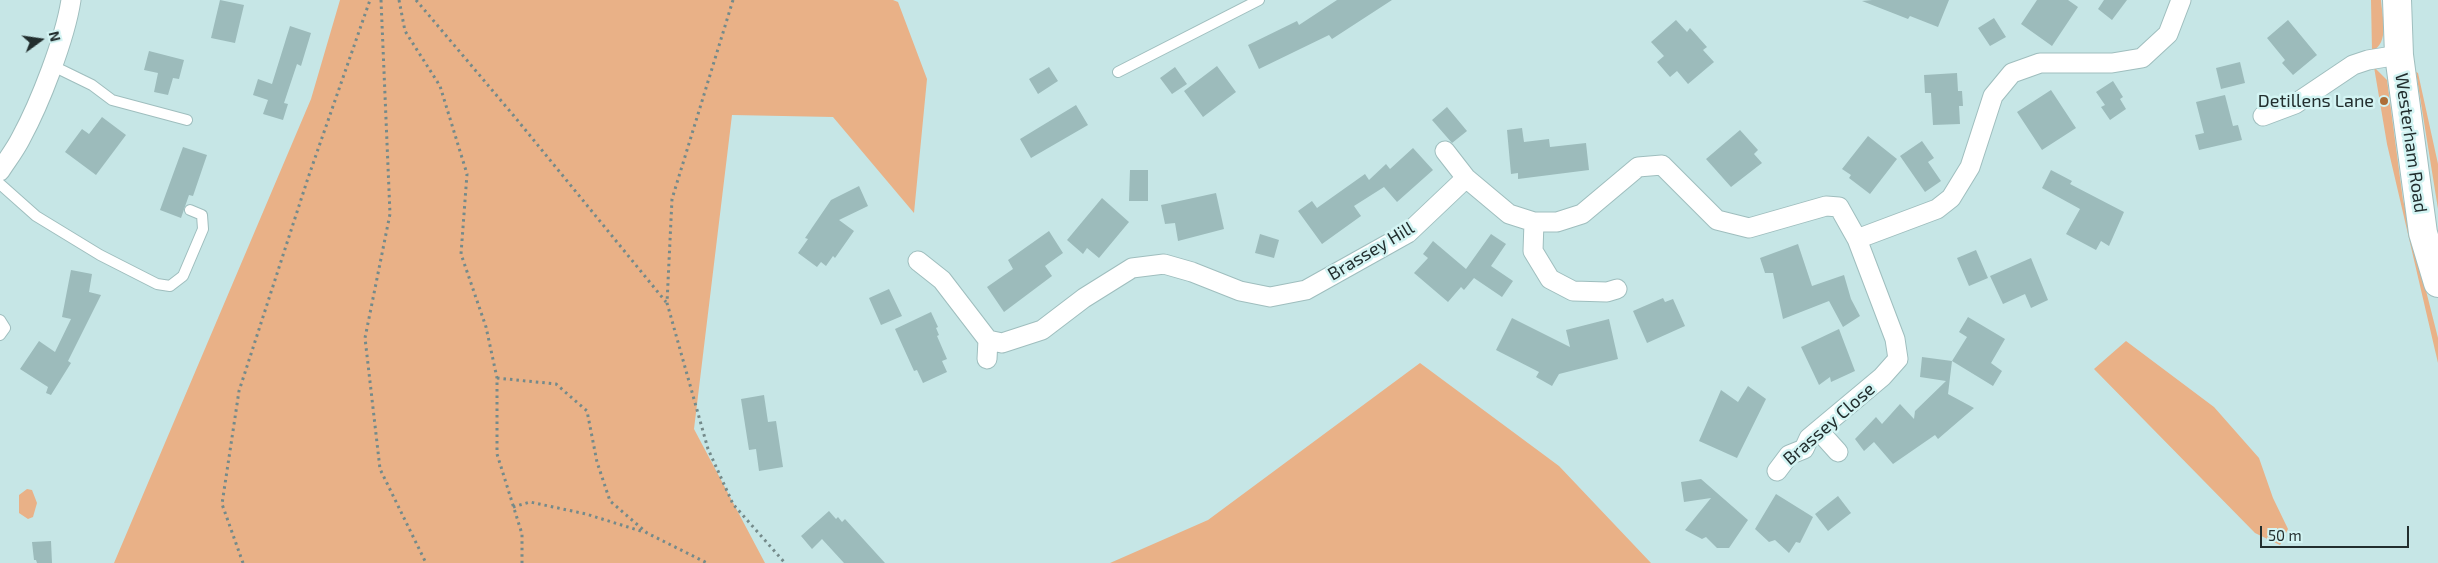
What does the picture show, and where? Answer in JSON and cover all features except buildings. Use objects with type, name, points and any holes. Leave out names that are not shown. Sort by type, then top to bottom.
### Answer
[{"type":"main road","name":"Westerham Road","points":[[2397,0],[2398,55],[2423,234],[2438,283]]},
{"type":"street","points":[[0,171],[21,139],[51,65],[68,16],[71,0]]},
{"type":"street","points":[[1445,151],[1466,178],[1510,214],[1534,222],[1557,222],[1582,214],[1638,167],[1662,165],[1717,220],[1749,228],[1826,206],[1839,207],[1857,239],[1937,209],[1951,198],[1970,167],[1993,96],[2012,72],[2040,63],[2112,63],[2142,58],[2168,34],[2181,0]]},
{"type":"street","points":[[2263,116],[2295,104],[2353,65],[2368,60],[2398,55]]},
{"type":"street","name":"Brassey Hill","points":[[988,340],[1002,343],[1042,330],[1084,298],[1132,268],[1164,264],[1192,272],[1240,291],[1270,297],[1306,290],[1408,233],[1466,178]]},
{"type":"street","points":[[1534,222],[1532,251],[1550,279],[1573,291],[1608,292],[1617,289]]},
{"type":"street","name":"Brassey Close","points":[[1777,471],[1790,455],[1804,449],[1809,438],[1882,377],[1898,359],[1895,339],[1857,239]]},
{"type":"street","points":[[918,261],[942,280],[988,340],[987,359]]},
{"type":"street","points":[[1819,431],[1838,452]]},
{"type":"lane","points":[[1118,72],[1259,0]]},
{"type":"lane","points":[[51,65],[92,85],[112,100],[187,120]]},
{"type":"lane","points":[[0,184],[36,216],[100,255],[158,284],[170,286],[183,276],[203,229],[202,215],[190,210]]},
{"type":"lane","points":[[0,320],[5,328],[0,335]]},
{"type":"path","points":[[243,563],[222,504],[239,391],[308,178],[370,0]]},
{"type":"path","points":[[381,0],[390,214],[364,338],[380,470],[426,563]]},
{"type":"path","points":[[399,0],[406,31],[440,86],[467,174],[461,254],[486,327],[497,378],[497,454],[522,534],[522,563]]},
{"type":"path","points":[[416,0],[667,303]]},
{"type":"path","points":[[733,0],[672,199],[667,303],[708,449],[733,504],[785,563]]},
{"type":"path","points":[[497,378],[556,384],[587,411],[597,462],[610,501],[647,533]]},
{"type":"path","points":[[513,507],[530,502],[586,514],[647,533],[706,563]]},
{"type":"shaded area","points":[[340,0],[893,0],[898,2],[927,79],[914,213],[833,117],[732,115],[694,429],[765,563],[114,563],[311,99]]},
{"type":"shaded area","points":[[2371,0],[2381,0],[2384,28],[2381,42],[2372,51]]},
{"type":"shaded area","points":[[2374,67],[2387,80],[2403,200],[2438,338],[2438,363],[2387,144]]},
{"type":"shaded area","points":[[2416,72],[2418,73],[2438,164],[2438,209]]},
{"type":"shaded area","points":[[2126,341],[2214,407],[2259,458],[2273,498],[2288,529],[2280,545],[2255,533],[2094,369]]},
{"type":"shaded area","points":[[1420,363],[1559,466],[1651,563],[1110,563],[1208,520]]},
{"type":"shaded area","points":[[27,489],[32,490],[37,503],[33,517],[28,519],[19,513],[19,495]]},
{"type":"place","name":"Detillens Lane","points":[[2384,101]]}]
